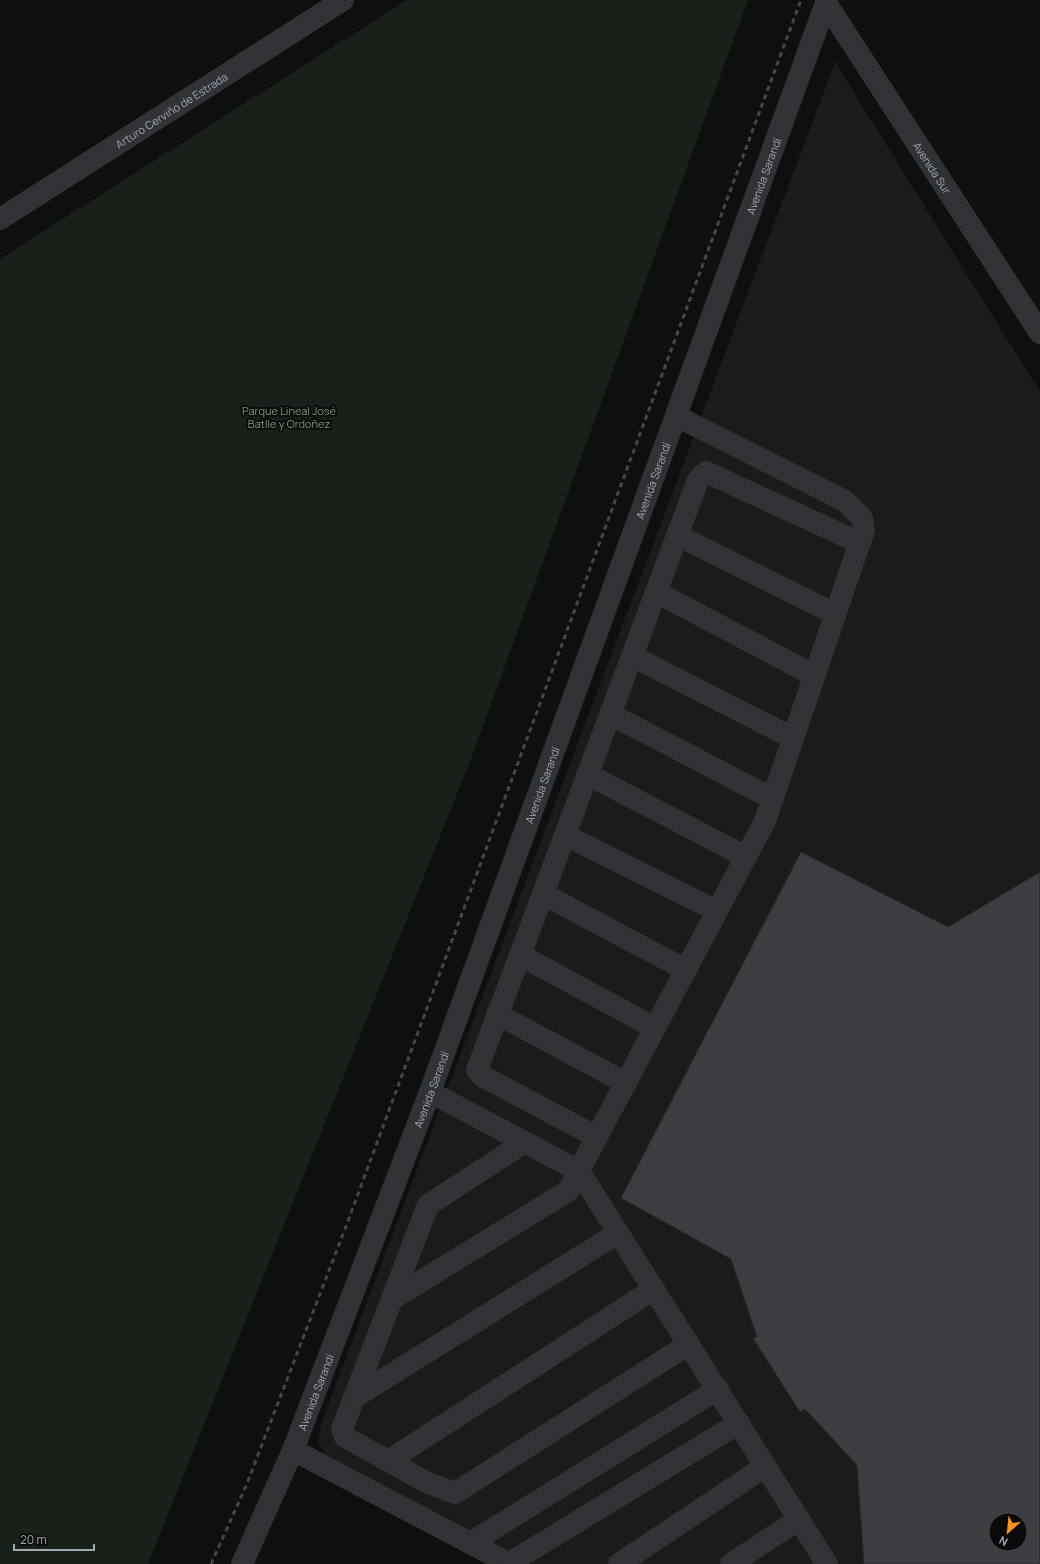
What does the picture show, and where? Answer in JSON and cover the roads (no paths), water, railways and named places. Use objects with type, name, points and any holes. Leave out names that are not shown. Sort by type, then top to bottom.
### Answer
[{"type":"street","name":"Arturo Cerviño de Estrada","points":[[0,219],[343,0]]},
{"type":"street","name":"Avenida Sur","points":[[826,1],[1040,333]]},
{"type":"street","name":"Avenida Sarandí","points":[[242,1564],[293,1450],[430,1092],[826,1]]},
{"type":"street","points":[[392,1299],[568,1190],[765,821],[860,543],[864,530],[862,518],[845,501],[676,416]]},
{"type":"street","points":[[597,1137],[482,1076],[477,1070],[698,480],[706,472],[860,543]]},
{"type":"street","points":[[677,534],[835,614]]},
{"type":"street","points":[[656,592],[814,676]]},
{"type":"street","points":[[632,656],[793,738]]},
{"type":"street","points":[[610,714],[773,799]]},
{"type":"street","points":[[587,774],[746,857]]},
{"type":"street","points":[[565,835],[717,911]]},
{"type":"street","points":[[543,894],[686,970]]},
{"type":"street","points":[[520,955],[655,1028]]},
{"type":"street","points":[[497,1014],[626,1083]]},
{"type":"street","points":[[430,1092],[579,1171],[718,1389],[827,1564]]},
{"type":"street","points":[[525,1142],[428,1205],[342,1429],[345,1437],[426,1482],[456,1493],[689,1344]]},
{"type":"street","points":[[355,1397],[618,1233]]},
{"type":"street","points":[[388,1461],[654,1289]]},
{"type":"street","points":[[472,1542],[718,1389]]},
{"type":"street","points":[[293,1450],[472,1542],[509,1564],[739,1423]]},
{"type":"street","points":[[619,1564],[766,1466]]},
{"type":"street","points":[[731,1564],[799,1519]]},
{"type":"railway","points":[[211,1564],[246,1486],[345,1229],[801,0]]},
{"type":"park label","name":"Parque Lineal José Batlle y Ordoñez","points":[[289,416]]}]
